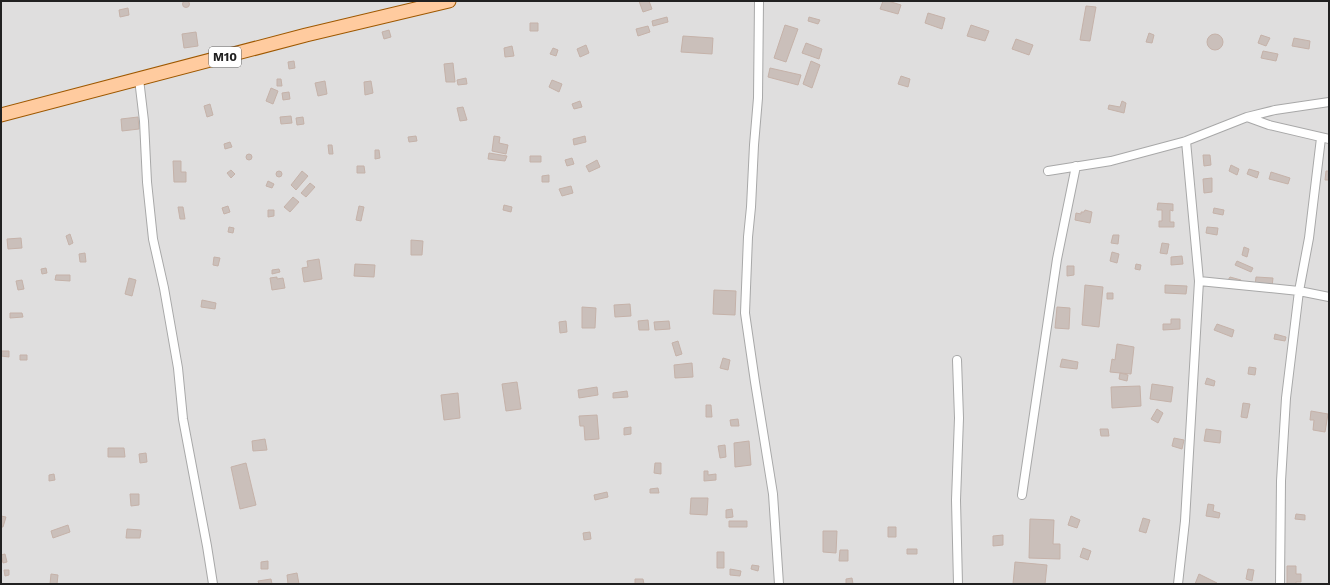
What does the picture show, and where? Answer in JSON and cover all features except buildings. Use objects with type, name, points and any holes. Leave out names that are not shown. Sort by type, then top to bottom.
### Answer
[{"type":"main road","name":"M10","points":[[1,115],[306,36],[449,1]]},
{"type":"street","points":[[759,1],[758,98],[748,237],[745,313],[773,494],[779,584]]},
{"type":"street","points":[[140,79],[147,182],[153,240],[164,288],[178,368],[183,419],[213,584]]},
{"type":"street","points":[[1048,171],[1111,161],[1186,141],[1248,117],[1275,110],[1329,102]]},
{"type":"street","points":[[1248,117],[1269,125],[1325,138],[1299,291],[1286,398],[1281,481],[1280,584]]},
{"type":"street","points":[[1178,584],[1185,521],[1199,281],[1186,141]]},
{"type":"street","points":[[1022,495],[1057,258],[1076,166]]},
{"type":"street","points":[[1199,281],[1299,291],[1329,297]]},
{"type":"street","points":[[957,360],[959,418],[956,500],[958,584]]},
{"type":"shaded area","points":[[1,1],[1329,1],[1329,584],[1,584]]}]
